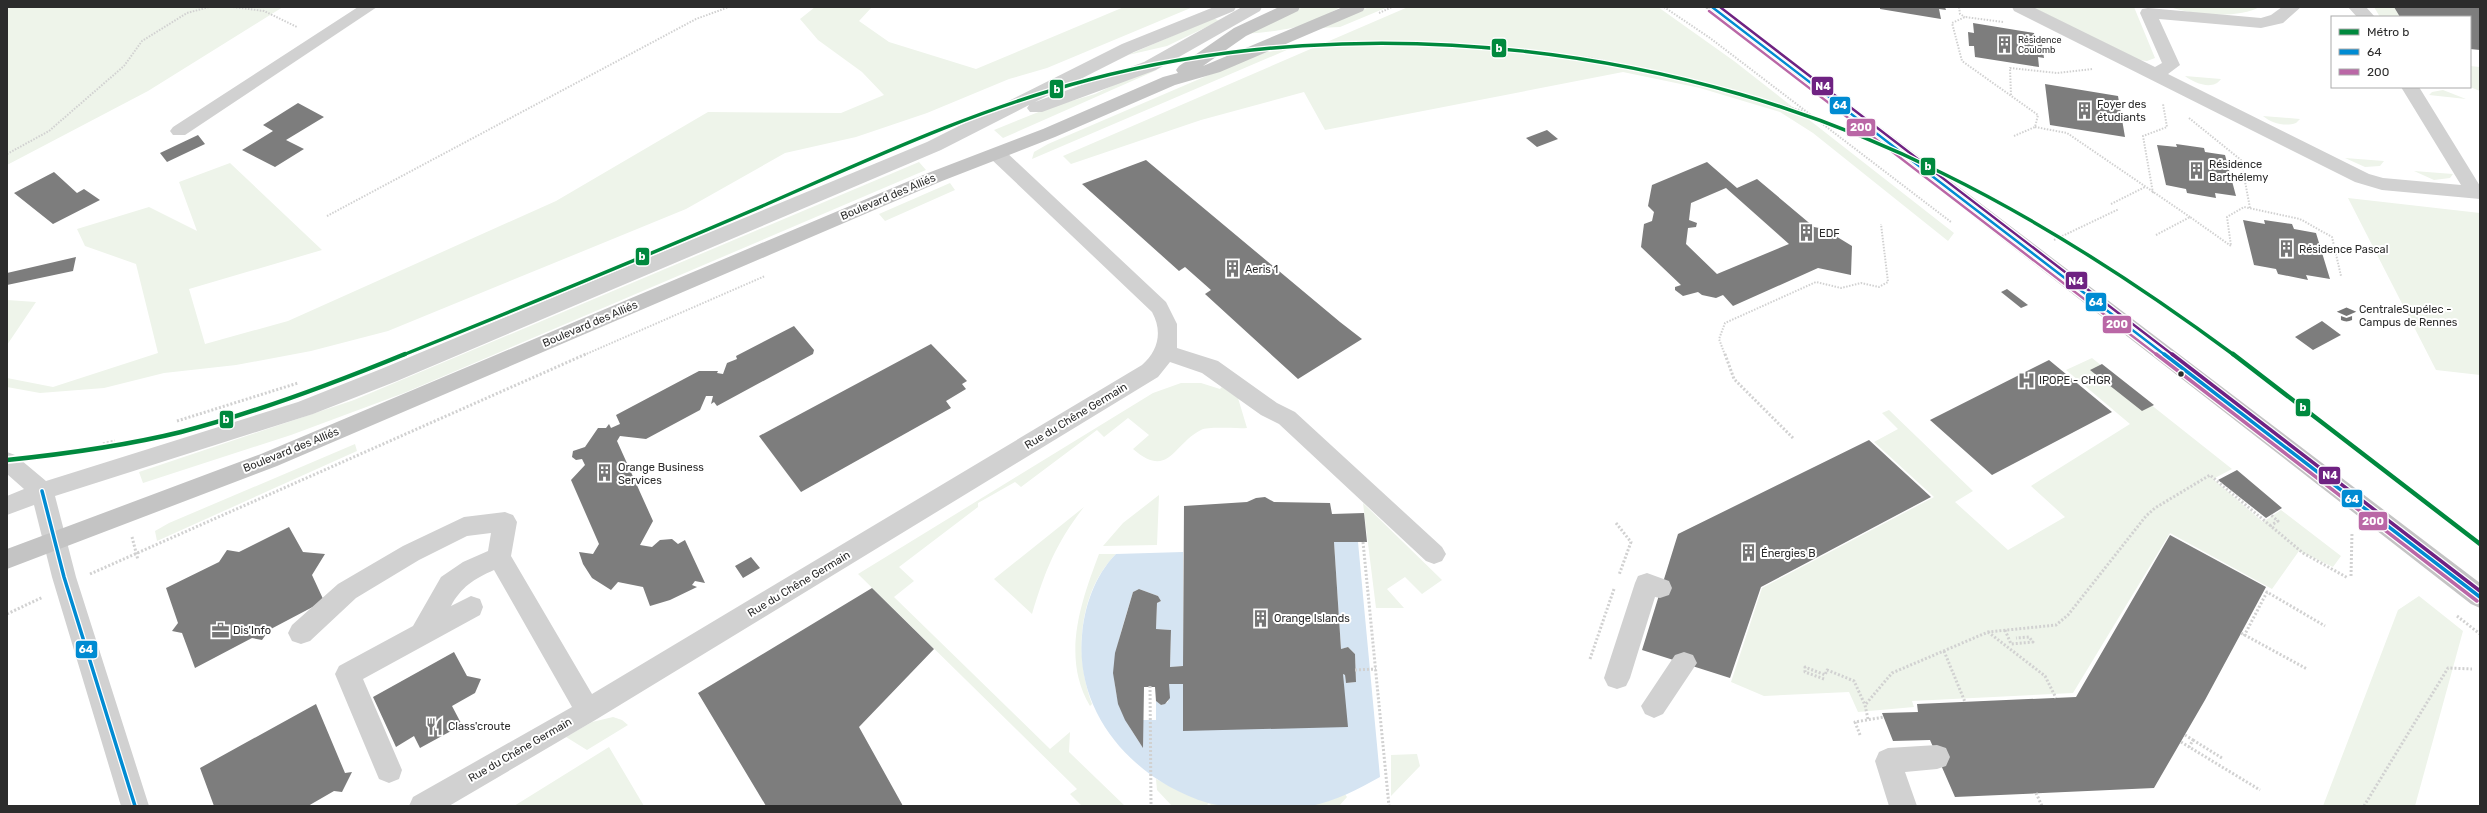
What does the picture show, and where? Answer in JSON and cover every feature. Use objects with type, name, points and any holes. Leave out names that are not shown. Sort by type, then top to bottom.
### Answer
[{"type":"main road","name":"Boulevard des Alliés","points":[[1170,81],[1240,32],[1292,7]]},
{"type":"main road","name":"Boulevard des Alliés","points":[[7,559],[269,460],[928,180],[997,154],[1170,81],[1214,68],[1357,7]]},
{"type":"main road","points":[[1712,7],[2480,597]]},
{"type":"street","points":[[179,131],[369,7]]},
{"type":"street","points":[[952,139],[1128,48],[1228,7]]},
{"type":"street","points":[[7,506],[42,491],[165,454],[338,396],[952,139],[1150,66],[1254,7]]},
{"type":"street","points":[[2020,7],[2362,178],[2382,184],[2478,193]]},
{"type":"street","points":[[2147,10],[2261,23],[2276,19],[2293,7]]},
{"type":"street","points":[[2356,7],[2366,16]]},
{"type":"street","points":[[2147,10],[2171,65],[2157,76]]},
{"type":"street","points":[[2411,88],[2478,193]]},
{"type":"street","name":"Rue du Chêne Germain","points":[[423,806],[588,711],[1150,372],[1160,364],[1166,352],[1168,329],[1166,317],[1159,307],[1085,239],[997,154]]},
{"type":"street","points":[[1166,352],[1210,367],[1269,409],[1287,418],[1434,554]]},
{"type":"street","points":[[7,461],[42,491],[53,541],[135,806]]},
{"type":"street","points":[[301,633],[347,591],[410,553],[464,527],[505,522],[499,557],[588,711]]},
{"type":"street","points":[[423,632],[450,584],[472,569],[499,557]]},
{"type":"street","points":[[1616,678],[1647,583],[1660,588]]},
{"type":"street","points":[[389,770],[348,674],[471,607]]},
{"type":"street","points":[[1654,706],[1684,663]]},
{"type":"street","points":[[1903,806],[1888,761],[1937,757]]},
{"type":"path","points":[[7,154],[49,131],[124,66],[142,41],[187,13],[209,7]]},
{"type":"path","points":[[233,7],[264,11],[320,39]]},
{"type":"path","points":[[327,216],[696,19],[729,7]]},
{"type":"path","points":[[1378,13],[1392,7]]},
{"type":"path","points":[[1664,7],[1710,38],[1868,159]]},
{"type":"path","points":[[1959,7],[1960,14],[1965,17],[2009,22]]},
{"type":"path","points":[[1965,17],[1952,23],[1962,61],[2038,115],[2035,127]]},
{"type":"path","points":[[1326,43],[1447,43],[1590,58],[1672,75],[1805,112]]},
{"type":"path","points":[[2011,95],[2010,68],[2057,74],[2098,69]]},
{"type":"path","points":[[2153,192],[2143,136],[2167,127],[2162,95],[2148,84],[2157,76]]},
{"type":"path","points":[[2185,115],[2240,160],[2250,208]]},
{"type":"path","points":[[2014,136],[2035,127],[2067,133],[2231,246],[2227,217],[2244,207],[2300,220],[2332,237],[2341,276]]},
{"type":"path","points":[[2111,204],[2145,187]]},
{"type":"path","points":[[2029,252],[2119,209]]},
{"type":"path","points":[[2156,235],[2190,218]]},
{"type":"path","points":[[1794,439],[1750,397],[1734,379],[1719,339],[1720,329],[1725,323],[1816,282],[1841,288],[1861,283],[1879,287],[1888,282],[1881,224]]},
{"type":"path","points":[[7,614],[149,546],[771,274]]},
{"type":"path","points":[[173,424],[185,418],[300,382]]},
{"type":"path","points":[[101,445],[116,440]]},
{"type":"path","points":[[1865,705],[1892,673],[1988,632],[2056,625],[2068,616],[2155,508],[2210,475],[2303,553],[2348,578]]},
{"type":"path","points":[[2270,526],[2278,521],[2271,515]]},
{"type":"path","points":[[1616,523],[1631,542],[1618,578]]},
{"type":"path","points":[[2351,576],[2352,532]]},
{"type":"path","points":[[1363,542],[1389,806]]},
{"type":"path","points":[[1590,659],[1615,586]]},
{"type":"path","points":[[2244,636],[2267,592],[2325,626]]},
{"type":"path","points":[[2006,630],[2011,644],[2033,642],[2029,636],[2016,638]]},
{"type":"path","points":[[1988,632],[2045,676],[2056,698]]},
{"type":"path","points":[[2241,633],[2307,669]]},
{"type":"path","points":[[1944,651],[1965,702]]},
{"type":"path","points":[[1824,679],[1805,672],[1806,667],[1825,675],[1827,670],[1854,681],[1865,705],[1868,719]]},
{"type":"path","points":[[2364,806],[2448,668],[2472,669]]},
{"type":"path","points":[[1356,670],[1376,669]]},
{"type":"path","points":[[1150,686],[1151,804]]},
{"type":"path","points":[[1860,735],[1854,722],[1884,717]]},
{"type":"path","points":[[2185,734],[2222,758]]},
{"type":"path","points":[[2189,747],[2193,740]]},
{"type":"path","points":[[2181,742],[2260,790]]},
{"type":"path","points":[[2036,793],[2042,806]]},
{"type":"shaded area","points":[[7,7],[283,7],[148,91],[7,165]]},
{"type":"shaded area","points":[[815,7],[872,7],[859,21],[889,42],[976,69],[1124,7],[1193,7],[1047,68],[1009,79],[927,113],[856,137],[785,153],[686,209],[388,331],[311,351],[236,365],[164,373],[104,388],[40,393],[7,387],[7,378],[53,387],[158,353],[136,264],[85,246],[77,229],[149,207],[197,231],[179,182],[230,163],[322,250],[189,289],[205,344],[288,321],[556,201],[708,112],[841,113],[884,95],[862,72],[818,40],[800,19]]},
{"type":"shaded area","points":[[1303,7],[1340,7],[1306,24],[1284,30],[1246,34]]},
{"type":"shaded area","points":[[1369,7],[1388,7],[1340,27],[1319,28]]},
{"type":"shaded area","points":[[1408,7],[1658,7],[1734,61],[1954,233],[1948,241],[1813,133],[1780,112],[1700,88],[1623,72],[1325,130],[1304,92],[1201,120],[1071,164],[1063,156]]},
{"type":"shaded area","points":[[2032,7],[2134,7],[2155,58],[2147,61],[2139,60]]},
{"type":"shaded area","points":[[2170,7],[2259,7],[2251,11],[2240,13],[2202,14]]},
{"type":"shaded area","points":[[2374,7],[2394,7],[2399,16],[2379,16]]},
{"type":"shaded area","points":[[1214,18],[1219,21],[1167,46],[1128,55]]},
{"type":"shaded area","points":[[1289,49],[1032,159],[1034,152],[1048,144],[1260,53]]},
{"type":"shaded area","points":[[2471,66],[2480,67],[2480,91],[2471,87]]},
{"type":"shaded area","points":[[1157,70],[1003,138],[994,130],[1051,107],[1095,94],[1139,73]]},
{"type":"shaded area","points":[[2185,76],[2221,79],[2218,83],[2213,85],[2203,85]]},
{"type":"shaded area","points":[[2443,90],[2466,99],[2429,95],[2432,92]]},
{"type":"shaded area","points":[[2263,116],[2300,119],[2296,123],[2287,125],[2274,122]]},
{"type":"shaded area","points":[[2345,158],[2384,161],[2380,166],[2365,167]]},
{"type":"shaded area","points":[[919,162],[926,170],[404,393],[291,435],[143,483],[139,472],[354,400]]},
{"type":"shaded area","points":[[2414,171],[2453,174],[2450,178],[2434,180]]},
{"type":"shaded area","points":[[950,183],[955,190],[885,221],[879,214]]},
{"type":"shaded area","points":[[2348,198],[2480,213],[2480,375],[2436,370]]},
{"type":"shaded area","points":[[7,300],[36,302],[7,345]]},
{"type":"shaded area","points":[[2092,358],[2232,469],[2213,479],[2263,522],[2281,510],[2341,556],[2333,567],[2299,551],[2272,589],[2170,533],[2073,693],[1912,701],[1914,707],[1858,712],[1849,692],[1764,696],[1731,682],[1762,588],[1934,497],[1874,442],[1898,429],[1882,413],[1889,410],[1973,491],[1955,502],[2008,550],[2065,517],[2031,486],[2130,424],[2066,370]]},
{"type":"shaded area","points":[[1181,383],[1201,383],[1220,389],[1222,387],[1238,398],[1247,428],[1210,428],[1201,430],[1170,456],[1163,460],[1155,461],[1145,458],[1133,449],[1149,435],[1128,418],[1104,437],[1097,430],[1021,487],[1015,482],[978,503],[978,507],[899,567],[914,581],[894,597],[1050,749],[1070,732],[1069,752],[1125,806],[1082,806],[1070,794],[1077,789],[858,574],[1153,393]]},
{"type":"shaded area","points":[[355,444],[357,451],[157,541],[155,531],[169,523]]},
{"type":"shaded area","points":[[1159,495],[1157,545],[1103,546],[1123,523]]},
{"type":"shaded area","points":[[1363,503],[1442,580],[1422,594],[1405,577],[1387,589],[1404,608],[1376,608]]},
{"type":"shaded area","points":[[1084,507],[1074,520],[1052,558],[1032,614],[994,579]]},
{"type":"shaded area","points":[[1099,554],[1116,554],[1103,569],[1094,587],[1087,606],[1083,625],[1083,666],[1086,685],[1092,704],[1090,706],[1081,687],[1075,649],[1081,610]]},
{"type":"shaded area","points":[[2419,596],[2463,631],[2415,806],[2323,806],[2398,610]]},
{"type":"shaded area","points":[[613,717],[622,720],[628,725],[587,750],[566,737],[592,722]]},
{"type":"shaded area","points":[[609,747],[644,806],[514,806]]},
{"type":"shaded area","points":[[1417,754],[1420,766],[1391,796],[1391,755]]},
{"type":"shaded area","points":[[1156,779],[1195,798],[1226,806],[1212,806],[1209,803],[1206,806],[1172,806],[1157,790]]},
{"type":"shaded area","points":[[1345,794],[1347,797],[1339,806],[1309,806]]},
{"type":"water","points":[[1334,542],[1358,542],[1380,777],[1338,798],[1311,806],[1230,806],[1215,805],[1181,793],[1157,779],[1134,761],[1115,741],[1100,718],[1088,692],[1082,665],[1083,625],[1088,603],[1102,572],[1116,554],[1183,552],[1183,666],[1170,667],[1171,630],[1156,629],[1157,603],[1161,601],[1158,596],[1139,589],[1133,592],[1116,654],[1114,671],[1115,689],[1120,707],[1129,726],[1143,747],[1143,720],[1156,720],[1156,701],[1161,705],[1168,702],[1169,684],[1183,684],[1183,730],[1343,674],[1345,675],[1346,683],[1356,682],[1355,654],[1348,647],[1341,649]]},
{"type":"building","points":[[1880,7],[1945,7],[1946,10],[1939,9],[1941,19],[1880,9]]},
{"type":"building","points":[[2394,7],[2480,7],[2480,50],[2471,49],[2471,16],[2399,16]]},
{"type":"building","name":"Résidence Coulomb","points":[[1973,23],[2034,33],[2036,43],[2042,44],[2044,58],[2038,57],[2039,67],[1975,57],[1974,46],[1969,46],[1968,32],[1974,33]]},
{"type":"building","name":"Foyer des étudiants","points":[[2045,84],[2118,96],[2125,137],[2050,125]]},
{"type":"building","points":[[298,103],[324,117],[286,140],[304,149],[275,167],[242,150],[273,131],[263,125]]},
{"type":"building","points":[[1547,130],[1558,139],[1537,147],[1526,138]]},
{"type":"building","points":[[198,135],[205,144],[167,162],[160,153]]},
{"type":"building","name":"Résidence Barthélemy","points":[[2176,144],[2204,148],[2205,152],[2225,155],[2236,196],[2215,193],[2216,198],[2187,193],[2186,189],[2166,185],[2157,145],[2177,147]]},
{"type":"building","name":"Aeris 1","points":[[1146,160],[1362,339],[1298,379],[1205,294],[1211,290],[1185,267],[1179,271],[1082,184]]},
{"type":"building","name":"EDF","points":[[1707,162],[1737,188],[1757,179],[1814,227],[1834,231],[1834,235],[1852,246],[1851,275],[1818,268],[1733,306],[1723,295],[1716,298],[1702,295],[1698,292],[1683,296],[1675,290],[1675,287],[1681,285],[1641,247],[1644,224],[1652,221],[1654,212],[1648,206],[1652,185]],"holes":[[[1726,188],[1789,244],[1717,274],[1686,244],[1688,228],[1696,227],[1697,223],[1689,220],[1691,203]]]},
{"type":"building","points":[[54,172],[77,193],[84,189],[100,200],[53,224],[14,193]]},
{"type":"building","name":"Résidence Pascal","points":[[2243,220],[2265,224],[2264,220],[2292,224],[2294,229],[2316,233],[2330,279],[2306,275],[2308,280],[2278,274],[2276,269],[2254,265]]},
{"type":"building","points":[[76,257],[73,271],[7,285],[7,273]]},
{"type":"building","points":[[2007,289],[2028,305],[2021,308],[2001,292]]},
{"type":"building","points":[[2322,321],[2341,335],[2313,350],[2295,337]]},
{"type":"building","name":"Orange Business Services","points":[[794,326],[814,350],[813,354],[717,406],[714,402],[711,404],[713,396],[706,396],[700,410],[646,439],[620,436],[617,441],[653,521],[640,545],[652,547],[660,540],[672,539],[678,544],[685,540],[705,583],[695,581],[692,585],[697,587],[670,600],[650,606],[643,587],[618,582],[611,590],[592,578],[583,564],[579,552],[593,554],[599,544],[571,480],[585,465],[582,459],[576,460],[572,457],[573,451],[585,447],[598,428],[606,428],[609,424],[611,428],[620,424],[616,415],[699,371],[718,371],[717,373],[723,374],[727,363],[737,359],[736,356]]},
{"type":"building","points":[[931,344],[967,381],[962,384],[966,389],[946,401],[951,408],[801,492],[759,436]]},
{"type":"building","points":[[2049,360],[2112,412],[1992,475],[1930,420]]},
{"type":"building","points":[[2102,364],[2154,405],[2142,411],[2090,370]]},
{"type":"building","name":"Énergies B","points":[[1869,440],[1931,497],[1761,587],[1730,678],[1642,650],[1678,534]]},
{"type":"building","points":[[2237,470],[2282,508],[2266,518],[2218,480]]},
{"type":"building","name":"Orange Islands","points":[[1265,497],[1274,502],[1330,503],[1332,514],[1364,513],[1367,542],[1334,542],[1341,649],[1348,647],[1355,654],[1356,682],[1346,683],[1345,675],[1343,674],[1348,727],[1183,731],[1183,684],[1169,684],[1170,698],[1165,704],[1161,705],[1156,701],[1155,687],[1144,687],[1143,748],[1125,720],[1118,704],[1113,673],[1115,653],[1133,592],[1139,589],[1158,596],[1161,601],[1157,603],[1156,629],[1171,630],[1170,667],[1183,666],[1184,506],[1247,502],[1256,498]]},
{"type":"building","points":[[289,527],[303,552],[325,554],[312,575],[324,601],[269,630],[262,640],[252,638],[195,668],[182,633],[172,631],[178,623],[166,588],[219,562],[227,550],[239,552]]},
{"type":"building","points":[[2170,535],[2266,587],[2205,700],[2154,788],[1955,797],[1930,740],[1893,741],[1882,713],[1918,712],[1917,704],[2076,697]]},
{"type":"building","points":[[751,557],[760,568],[743,578],[735,566]]},
{"type":"building","points":[[872,588],[934,649],[859,727],[903,806],[766,806],[698,693]]},
{"type":"building","points":[[454,652],[467,676],[481,679],[475,693],[452,706],[462,725],[420,748],[414,736],[396,747],[373,697]]},
{"type":"building","points":[[316,704],[345,773],[352,772],[342,792],[334,791],[308,806],[214,806],[200,768]]},
{"type":"metro line","name":"b","points":[[7,460],[94,449],[159,437],[258,410],[296,397],[372,368],[517,308],[937,131],[1035,95],[1085,80],[1136,68],[1254,49],[1371,42],[1489,47],[1605,62],[1719,88],[1831,125],[1939,171],[2044,227],[2101,262],[2157,300],[2266,379],[2480,544]]},
{"type":"transit line","name":"64","points":[[1712,7],[2480,597]]},
{"type":"transit line","name":"N4","points":[[1720,7],[2480,591]]},
{"type":"transit line","name":"200","points":[[1709,11],[2477,601]]},
{"type":"transit line","name":"64","points":[[42,491],[64,577],[135,806]]},
{"type":"place","name":"Résidence Coulomb","points":[[2005,45]]},
{"type":"place","name":"Foyer des étudiants","points":[[2084,110]]},
{"type":"place","name":"Résidence Barthélemy","points":[[2196,170]]},
{"type":"place","name":"EDF","points":[[1806,233]]},
{"type":"place","name":"Résidence Pascal","points":[[2286,249]]},
{"type":"place","name":"Aeris 1","points":[[1232,269]]},
{"type":"place","name":"CentraleSupélec - Campus de Rennes","points":[[2346,315]]},
{"type":"place","name":"IPOPE - CHGR","points":[[2026,380]]},
{"type":"place","name":"Orange Business Services","points":[[605,473]]},
{"type":"place","name":"Énergies B","points":[[1748,553]]},
{"type":"place","name":"Orange Islands","points":[[1261,618]]},
{"type":"place","name":"Dis'Info","points":[[220,630]]},
{"type":"place","name":"Class'croute","points":[[435,726]]}]
